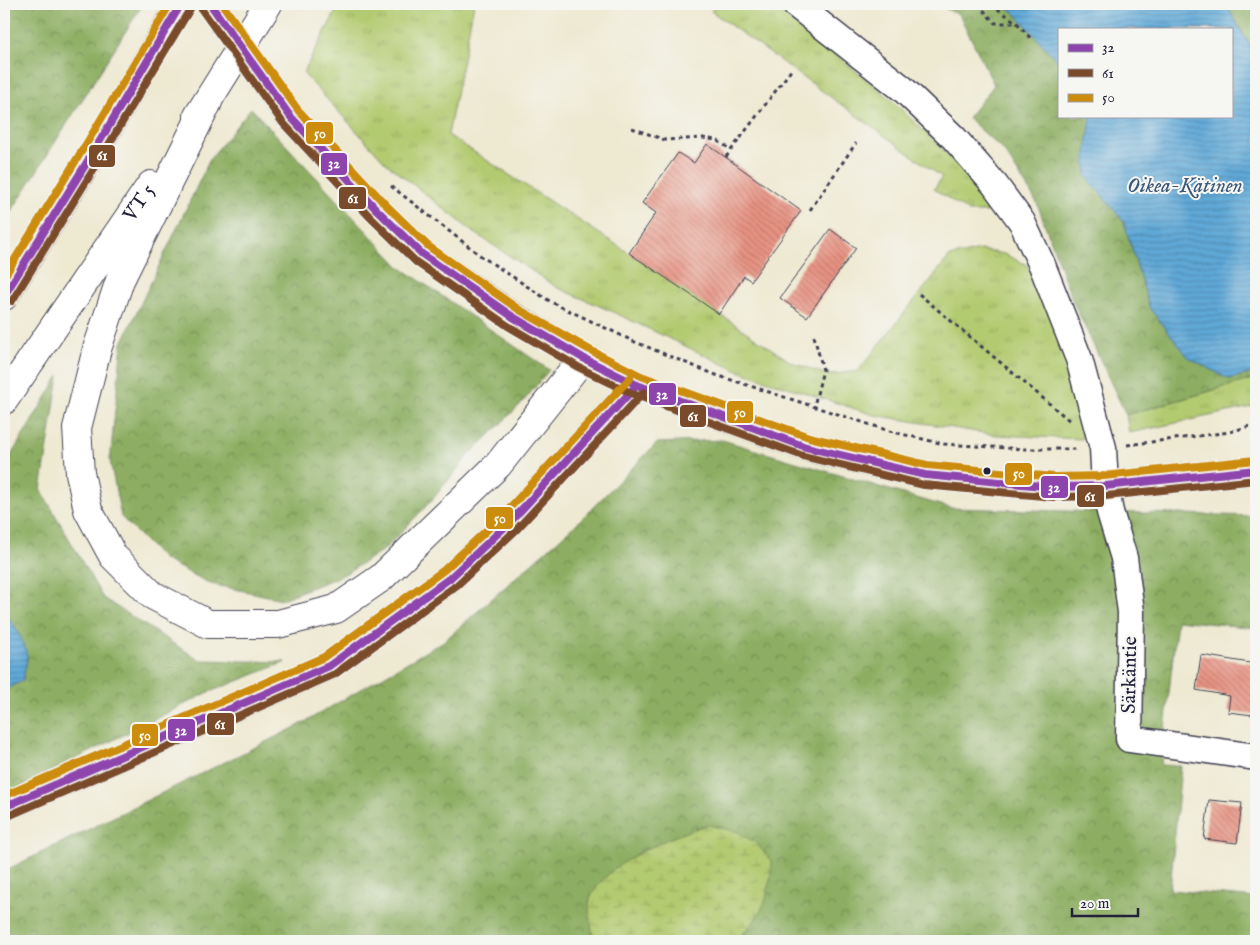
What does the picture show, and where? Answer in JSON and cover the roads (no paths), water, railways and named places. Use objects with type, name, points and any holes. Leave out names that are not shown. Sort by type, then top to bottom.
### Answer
[{"type":"main road","points":[[4,296],[97,146],[181,4]]},
{"type":"main road","points":[[210,4],[290,116],[377,210],[422,254],[513,317],[583,358],[637,385],[806,447],[925,475],[1054,487],[1105,486],[1256,470]]},
{"type":"main road","name":"VT 5","points":[[4,400],[208,102],[268,4]]},
{"type":"main road","points":[[208,102],[120,280],[97,349],[78,428],[80,473],[88,510],[113,556],[152,595],[208,624],[278,624],[336,609],[381,578],[498,465],[583,358]]},
{"type":"main road","points":[[4,807],[329,666],[450,578],[510,522],[637,385]]},
{"type":"street","points":[[795,4],[903,89],[922,107],[954,138],[995,185],[1022,222],[1042,265],[1079,358],[1103,448],[1105,486]]},
{"type":"street","name":"Särkäntie","points":[[1105,486],[1110,512],[1124,558],[1132,612],[1129,739],[1256,758]]},
{"type":"water","name":"Oikea-Kätinen","points":[[998,4],[1226,4],[1256,57],[1256,372],[1229,379],[1189,358],[1150,309],[1124,222],[1086,176],[1086,153],[1091,118],[1232,118],[1232,28],[1058,28],[1058,62],[1013,11]]},
{"type":"water","points":[[4,615],[8,617],[18,633],[27,656],[23,680],[4,691]]}]
